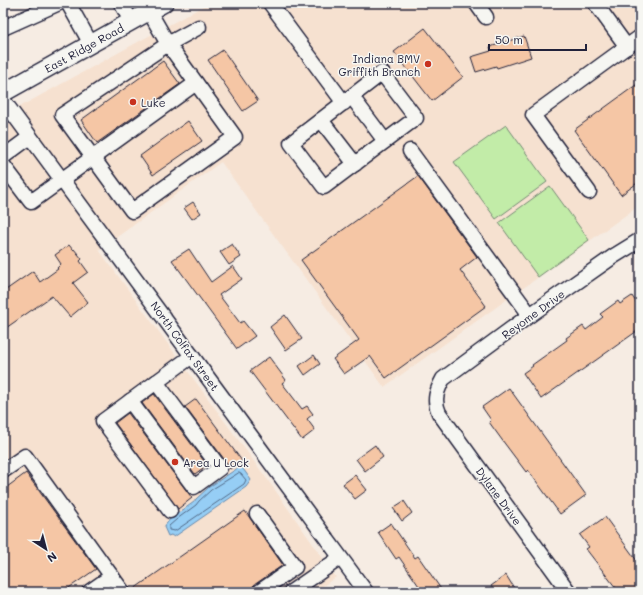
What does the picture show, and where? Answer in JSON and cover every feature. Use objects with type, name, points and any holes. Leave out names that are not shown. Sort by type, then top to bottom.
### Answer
[{"type":"main road","name":"East Ridge Road","points":[[3,93],[158,6]]},
{"type":"street","points":[[3,28],[59,3]]},
{"type":"street","points":[[68,3],[91,44]]},
{"type":"street","points":[[121,3],[131,21]]},
{"type":"street","points":[[270,3],[348,100],[385,141]]},
{"type":"street","points":[[476,3],[486,18]]},
{"type":"street","points":[[602,5],[627,47]]},
{"type":"street","points":[[158,6],[168,44],[235,137],[132,211],[62,115],[168,44],[199,27]]},
{"type":"street","points":[[589,192],[533,115],[640,37]]},
{"type":"street","points":[[382,73],[416,118],[324,187],[291,143],[321,120],[382,73]]},
{"type":"street","points":[[3,166],[31,202],[196,83]]},
{"type":"street","name":"North Colfax Street","points":[[3,100],[366,592]]},
{"type":"street","points":[[321,120],[355,164]]},
{"type":"street","points":[[3,157],[30,137]]},
{"type":"street","points":[[410,151],[530,315]]},
{"type":"street","name":"Reyome Drive","points":[[436,397],[437,390],[443,379],[614,256],[638,245]]},
{"type":"street","points":[[170,511],[103,421],[192,356]]},
{"type":"street","points":[[130,401],[194,487],[199,484],[220,468],[156,382]]},
{"type":"street","name":"Dylane Drive","points":[[436,397],[439,413],[569,592]]},
{"type":"street","points":[[3,471],[25,456],[123,592]]},
{"type":"street","points":[[257,514],[296,567],[259,592]]},
{"type":"street","points":[[291,592],[340,558]]},
{"type":"street","points":[[89,592],[112,576]]},
{"type":"shaded area","points":[[209,3],[640,3],[640,205],[384,387],[221,162],[99,250],[275,490],[336,577],[314,592],[3,592],[3,116]]},
{"type":"green space","points":[[506,125],[547,182],[496,219],[454,162]]},
{"type":"green space","points":[[550,186],[589,240],[538,277],[499,223]]},
{"type":"water","points":[[241,466],[251,480],[246,487],[174,537],[171,535],[168,536],[164,527],[170,519],[194,502],[209,487]]},
{"type":"building","name":"Indiana BMV Griffith Branch","points":[[425,28],[463,77],[432,101],[394,52]]},
{"type":"building","points":[[524,36],[531,57],[497,68],[496,66],[476,72],[471,57],[491,51],[490,47]]},
{"type":"building","points":[[223,50],[258,101],[243,111],[208,60]]},
{"type":"building","points":[[163,61],[180,84],[97,143],[81,120]]},
{"type":"building","points":[[640,82],[640,181],[621,195],[574,130]]},
{"type":"building","points":[[188,121],[202,141],[153,175],[140,156]]},
{"type":"building","points":[[418,176],[477,257],[460,270],[486,306],[386,378],[370,356],[344,374],[333,359],[359,340],[301,260]]},
{"type":"building","points":[[193,202],[201,213],[192,219],[184,208]]},
{"type":"building","points":[[232,244],[241,257],[229,265],[220,252]]},
{"type":"building","points":[[69,245],[82,259],[80,261],[88,272],[73,283],[88,302],[70,317],[52,296],[3,330],[3,292],[33,271],[40,282],[58,269],[57,268],[61,264],[55,255]]},
{"type":"building","points":[[189,249],[211,282],[233,266],[242,279],[219,295],[240,323],[243,321],[255,336],[237,349],[172,260]]},
{"type":"building","points":[[632,296],[640,308],[640,329],[541,399],[523,373],[583,326],[586,330],[603,317],[600,314],[618,301],[620,304]]},
{"type":"building","points":[[285,315],[302,339],[286,350],[270,327]]},
{"type":"building","points":[[314,355],[320,364],[305,375],[299,366]]},
{"type":"building","points":[[269,357],[286,380],[282,383],[302,409],[307,406],[313,414],[307,419],[315,430],[302,440],[250,371]]},
{"type":"building","points":[[509,388],[586,495],[560,514],[528,470],[526,472],[502,440],[489,422],[491,420],[482,407]]},
{"type":"building","points":[[154,394],[207,465],[195,474],[142,403]]},
{"type":"building","points":[[196,399],[242,461],[230,469],[185,407]]},
{"type":"building","points":[[128,413],[192,498],[178,509],[115,423]]},
{"type":"building","points":[[375,445],[383,457],[365,471],[356,459]]},
{"type":"building","points":[[26,473],[96,569],[63,592],[3,592],[3,490]]},
{"type":"building","points":[[355,475],[367,490],[355,499],[343,484]]},
{"type":"building","points":[[404,501],[412,513],[402,521],[393,508]]},
{"type":"building","points":[[245,511],[283,565],[254,585],[247,592],[131,592],[131,591]]},
{"type":"building","points":[[605,517],[640,565],[640,592],[619,592],[586,549],[589,547],[580,535]]},
{"type":"building","points":[[391,523],[415,558],[418,556],[443,592],[423,592],[399,557],[396,559],[378,532]]},
{"type":"building","points":[[506,575],[514,588],[508,592],[495,592],[491,586]]},
{"type":"place","name":"Indiana BMV Griffith Branch","points":[[428,64]]},
{"type":"place","name":"Luke","points":[[133,102]]},
{"type":"place","name":"Area U Lock","points":[[175,462]]}]
